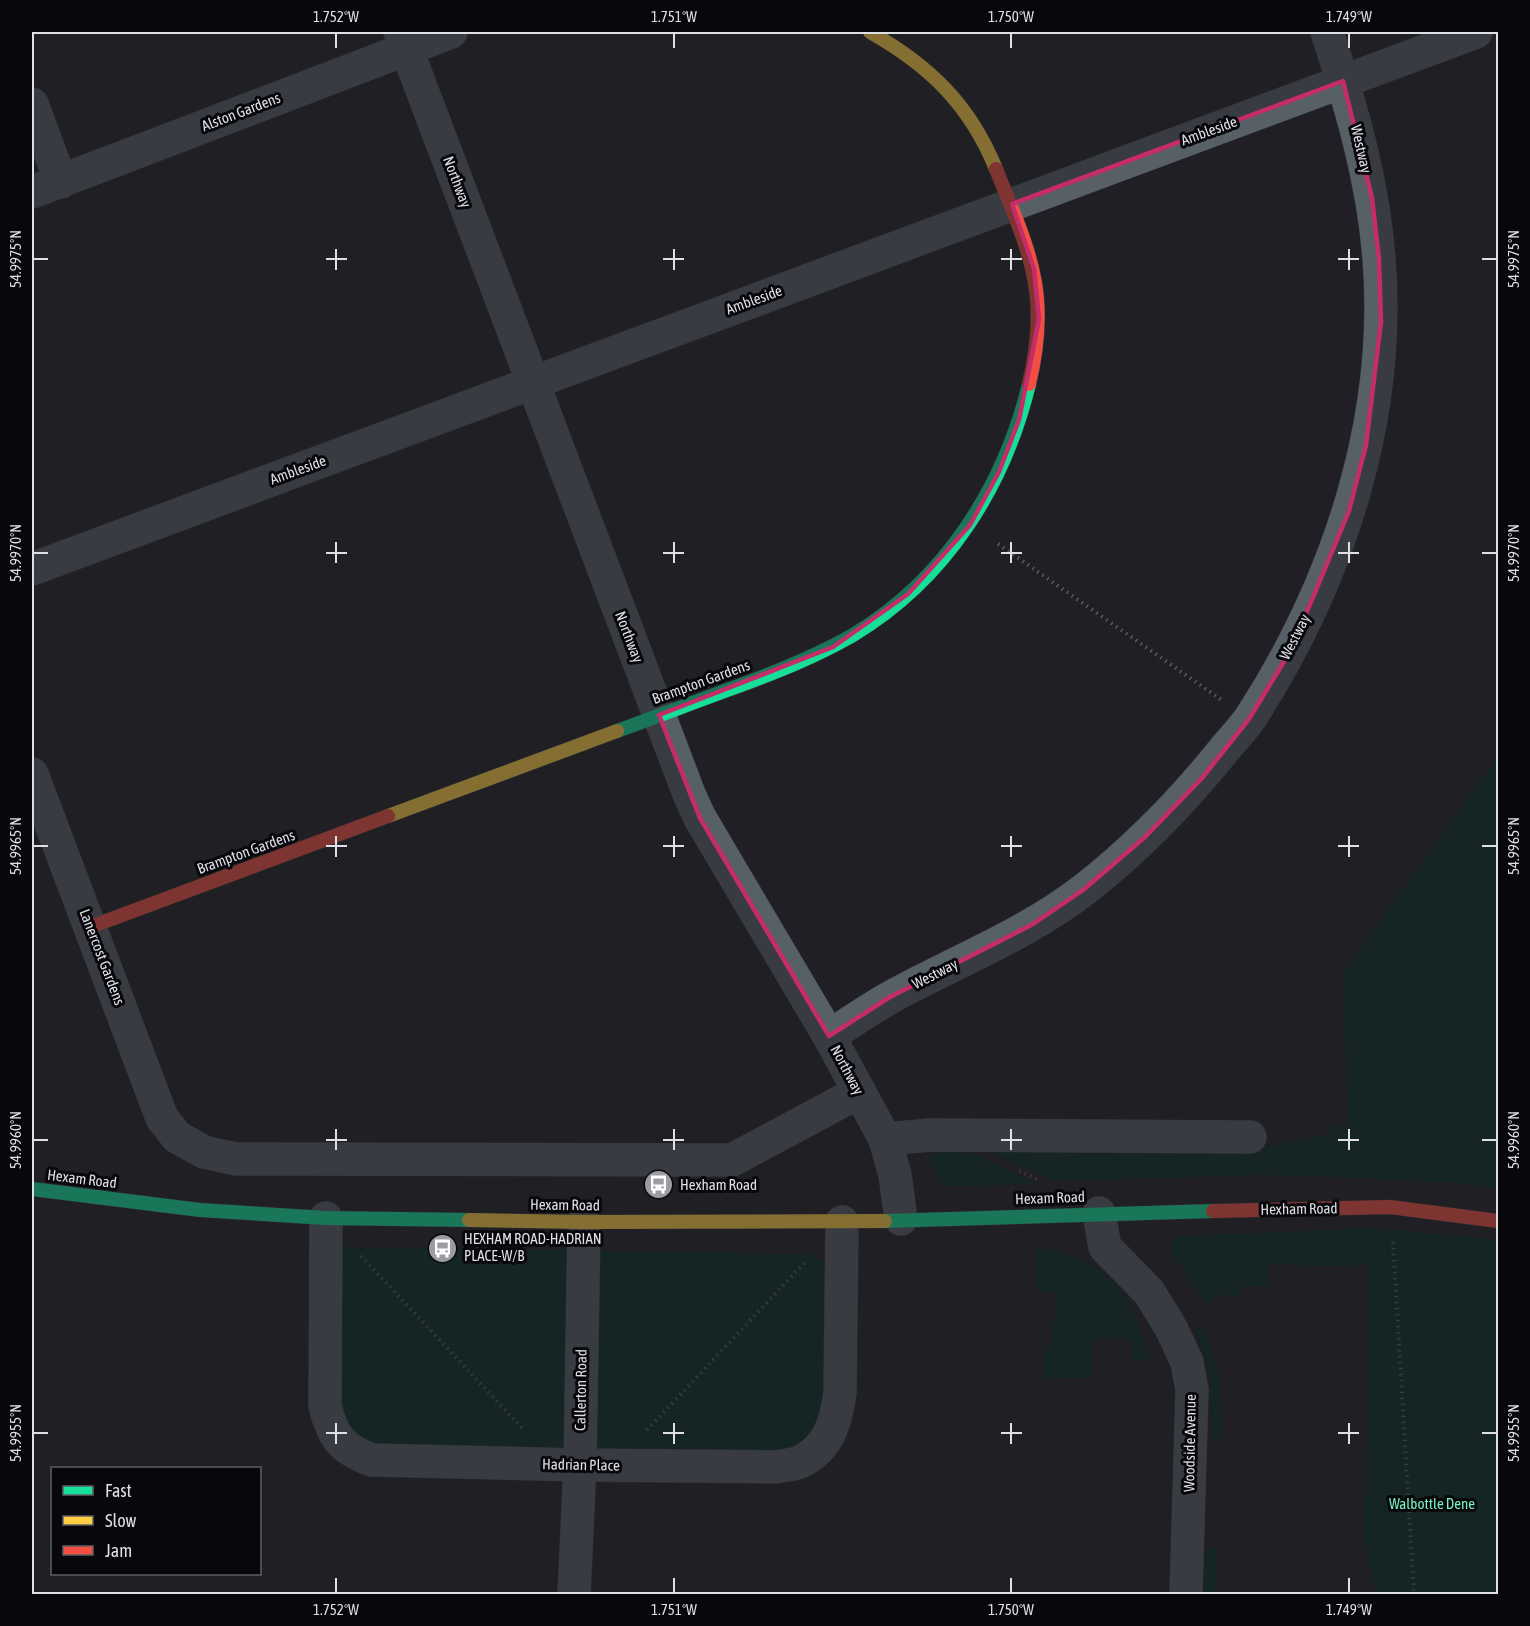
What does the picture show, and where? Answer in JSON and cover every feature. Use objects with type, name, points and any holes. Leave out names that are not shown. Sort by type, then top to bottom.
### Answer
[{"type":"street","name":"Alston Gardens","points":[[46,187],[403,40],[451,32]]},
{"type":"street","points":[[870,32],[920,64],[957,99],[981,134],[1012,204]]},
{"type":"street","name":"Westway","points":[[829,1036],[890,997],[1033,924],[1083,890],[1145,837],[1202,778],[1249,720],[1291,650],[1323,580],[1349,511],[1366,445],[1376,380],[1381,322],[1379,259],[1372,198],[1357,128],[1327,32]]},
{"type":"street","name":"Ambleside","points":[[32,569],[1476,32]]},
{"type":"street","name":"Northway","points":[[403,40],[700,818],[829,1036],[885,1139],[895,1175],[901,1219]]},
{"type":"street","points":[[32,104],[46,187]]},
{"type":"street","name":"Brampton Gardens","points":[[90,927],[786,668],[833,647],[873,622],[908,594],[940,562],[970,525],[999,472],[1019,420],[1031,375],[1039,319],[1034,269],[1012,204]]},
{"type":"street","name":"Lanercost Gardens","points":[[32,774],[162,1118],[177,1137],[204,1152],[236,1159],[732,1160],[859,1092]]},
{"type":"street","points":[[885,1139],[931,1135],[1250,1137]]},
{"type":"street","name":"Hexam Road","points":[[32,1189],[200,1210],[326,1218],[584,1222],[842,1222],[1099,1213]]},
{"type":"street","name":"Hexham Road","points":[[1099,1213],[1390,1207],[1498,1221]]},
{"type":"street","name":"Woodside Avenue","points":[[1099,1213],[1105,1247],[1149,1292],[1171,1328],[1187,1362],[1192,1390],[1186,1594]]},
{"type":"street","name":"Hadrian Place","points":[[326,1218],[325,1406],[330,1426],[338,1440],[352,1452],[372,1460],[777,1467],[800,1462],[815,1452],[829,1437],[837,1417],[840,1393],[842,1222]]},
{"type":"street","name":"Callerton Road","points":[[574,1594],[580,1465],[584,1222]]},
{"type":"path","points":[[970,525],[1249,720]]},
{"type":"path","points":[[1390,1207],[1414,1594]]},
{"type":"path","points":[[326,1218],[524,1431]]},
{"type":"path","points":[[644,1433],[842,1222]]},
{"type":"highlighted area","points":[[1343,81],[1372,198],[1379,259],[1381,322],[1366,445],[1349,511],[1291,650],[1249,719],[1202,778],[1145,837],[1083,890],[1033,924],[890,997],[829,1036],[700,818],[659,715],[833,647],[908,594],[970,525],[999,472],[1019,420],[1039,319],[1034,269],[1012,204]]},
{"type":"green space","points":[[1498,738],[1498,1189],[1457,1183],[1258,1175],[1055,1181],[987,1151],[1276,1145],[1328,1134],[1334,1126],[1348,1125],[1343,973],[1495,761]]},
{"type":"green space","points":[[963,1150],[1038,1184],[945,1186],[930,1159],[932,1154]]},
{"type":"green space","name":"Walbottle Dene","points":[[1363,1227],[1498,1240],[1498,1594],[1377,1594],[1365,1545],[1368,1262],[1356,1267],[1268,1264],[1267,1287],[1241,1286],[1241,1297],[1212,1294],[1212,1302],[1205,1302],[1188,1273],[1171,1252],[1172,1241],[1180,1236]]},
{"type":"green space","points":[[337,1247],[567,1250],[564,1449],[391,1445],[373,1443],[355,1435],[338,1407]]},
{"type":"green space","points":[[1037,1247],[1082,1260],[1113,1282],[1134,1315],[1150,1359],[1132,1359],[1131,1339],[1093,1339],[1092,1379],[1043,1377],[1043,1352],[1051,1343],[1051,1322],[1056,1321],[1057,1292],[1036,1291]]},
{"type":"green space","points":[[600,1251],[808,1254],[821,1260],[829,1274],[826,1393],[821,1417],[811,1433],[798,1444],[780,1450],[760,1452],[594,1449]]},
{"type":"green space","points":[[1203,1325],[1217,1367],[1222,1411],[1222,1440],[1212,1440],[1211,1377],[1195,1329]]},
{"type":"green space","points":[[1218,1545],[1215,1594],[1202,1594],[1204,1553]]},
{"type":"traffic: fast","points":[[617,731],[748,682],[824,650],[853,635],[916,587],[943,558],[987,494],[1004,459],[1029,384]]},
{"type":"traffic: fast","points":[[32,1189],[200,1210],[326,1218],[469,1220]]},
{"type":"traffic: fast","points":[[885,1221],[1213,1211]]},
{"type":"traffic: slow","points":[[870,32],[911,59],[946,89],[974,125],[996,169]]},
{"type":"traffic: slow","points":[[388,816],[617,731]]},
{"type":"traffic: slow","points":[[469,1220],[885,1221]]},
{"type":"traffic: jam","points":[[996,169],[1027,249],[1037,298],[1038,324],[1029,384]]},
{"type":"traffic: jam","points":[[90,927],[388,816]]},
{"type":"traffic: jam","points":[[1213,1211],[1390,1207],[1498,1221]]},
{"type":"place","name":"Hexham Road","points":[[659,1185]]},
{"type":"place","name":"HEXHAM ROAD-HADRIAN PLACE-W/B","points":[[443,1248]]}]
